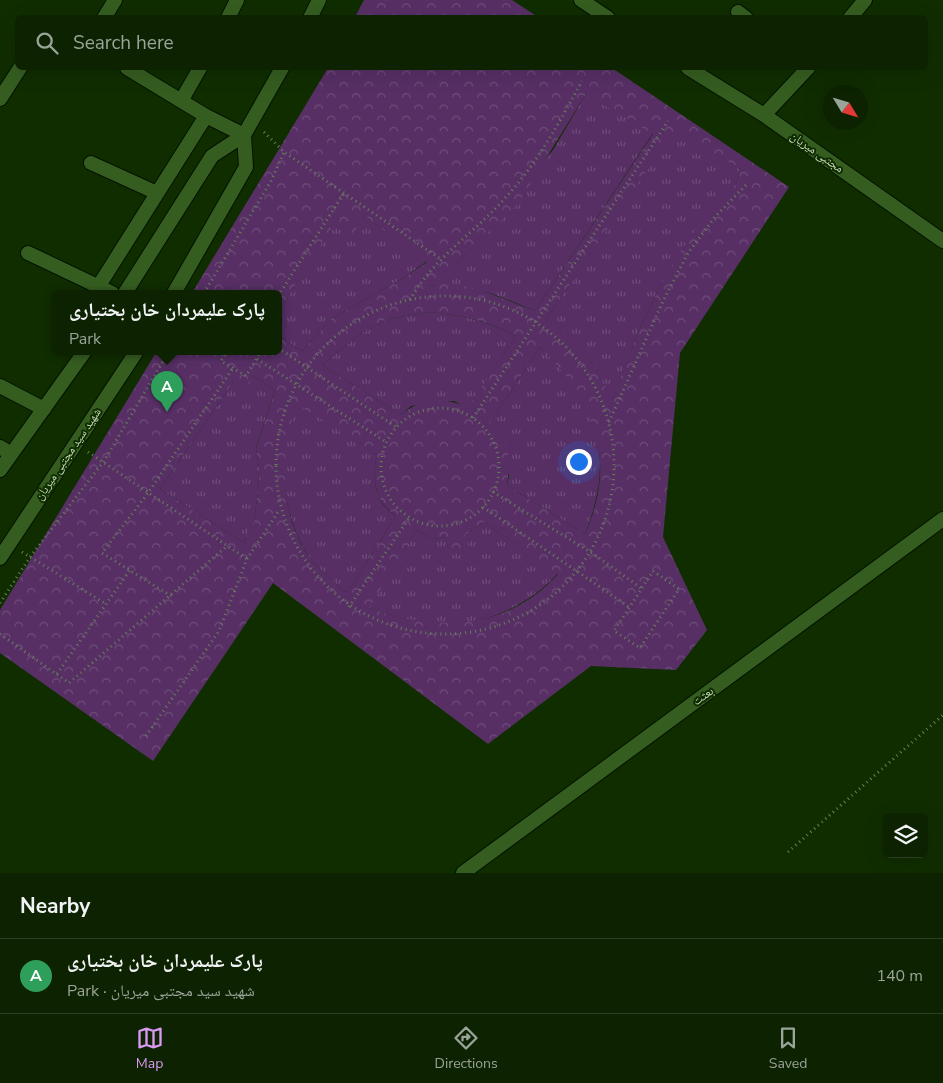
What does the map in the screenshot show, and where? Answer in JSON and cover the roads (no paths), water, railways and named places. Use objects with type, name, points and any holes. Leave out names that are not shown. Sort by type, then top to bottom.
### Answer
[{"type":"street","points":[[106,15],[115,0]]},
{"type":"street","points":[[230,15],[237,0]]},
{"type":"street","points":[[312,15],[319,0]]},
{"type":"street","points":[[580,0],[603,15]]},
{"type":"street","points":[[852,15],[864,0]]},
{"type":"street","points":[[0,100],[19,70]]},
{"type":"street","points":[[129,70],[206,116],[244,135]]},
{"type":"street","points":[[181,101],[199,70]]},
{"type":"street","points":[[127,290],[212,156],[244,135],[281,70]]},
{"type":"street","name":"مجتبی میریان","points":[[691,70],[764,115],[943,241]]},
{"type":"street","points":[[764,115],[806,70]]},
{"type":"street","points":[[98,287],[206,116]]},
{"type":"street","points":[[176,290],[246,167],[244,135]]},
{"type":"street","points":[[91,163],[157,193]]},
{"type":"street","points":[[28,253],[105,290]]},
{"type":"street","points":[[0,470],[6,451],[44,409],[82,355]]},
{"type":"street","name":"شهید سید مجتبی میریان","points":[[0,558],[134,355]]},
{"type":"street","points":[[0,386],[44,409]]},
{"type":"street","name":"بعثت","points":[[463,873],[943,519]]},
{"type":"place","name":"پارک علیمردان خان بختیاری","points":[[167,412]]}]
